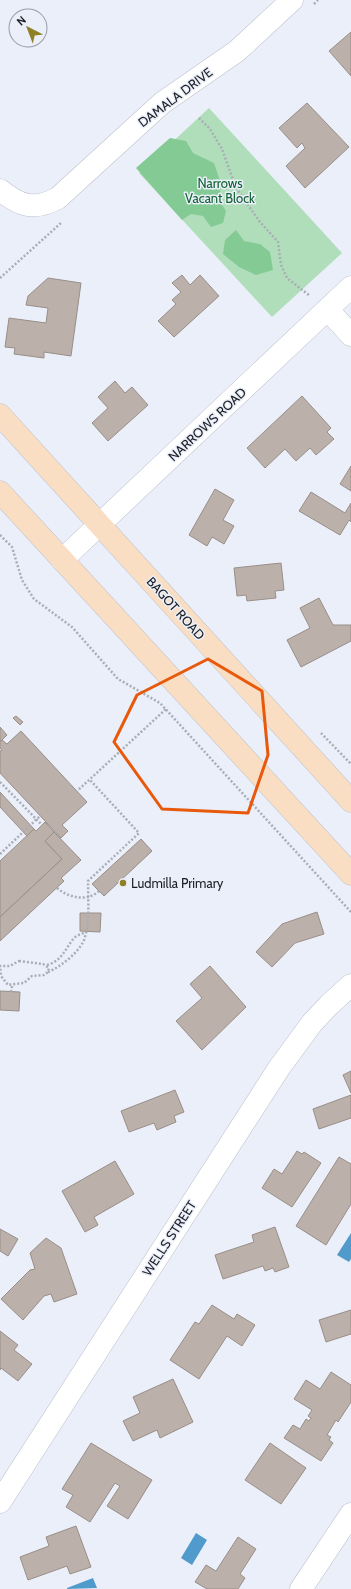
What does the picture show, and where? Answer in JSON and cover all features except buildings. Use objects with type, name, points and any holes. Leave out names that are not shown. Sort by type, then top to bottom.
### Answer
[{"type":"main road","name":"BAGOT ROAD","points":[[0,415],[351,801]]},
{"type":"main road","points":[[0,492],[351,874]]},
{"type":"street","name":"DAMALA DRIVE","points":[[0,190],[11,199],[24,204],[39,206],[58,198],[162,104],[237,50],[292,0]]},
{"type":"street","name":"NARROWS ROAD","points":[[62,560],[351,288]]},
{"type":"street","points":[[328,310],[351,335]]},
{"type":"street","name":"WELLS STREET","points":[[0,1502],[279,1068],[312,1023],[328,1005],[351,985]]},
{"type":"street","points":[[301,1589],[351,1514]]},
{"type":"path","points":[[199,118],[210,129],[222,149],[236,188],[260,222],[278,242],[281,265],[287,278],[328,310]]},
{"type":"path","points":[[0,535],[12,547],[22,580],[34,598],[72,627],[118,679],[160,703],[351,912]]},
{"type":"path","points":[[76,792],[166,709]]},
{"type":"path","points":[[86,931],[74,938],[64,954],[53,963],[46,965],[19,961],[10,966],[0,966],[2,980],[8,985],[12,986],[24,983],[32,976],[44,974],[56,969],[79,948],[85,939],[86,931],[88,911],[88,881],[139,833],[90,780]]},
{"type":"path","points":[[0,782],[42,825]]},
{"type":"path","points":[[0,854],[40,816]]},
{"type":"path","points":[[57,888],[67,895],[88,897],[99,891]]},
{"type":"path","points":[[46,965],[49,968],[48,972]]},
{"type":"path","points":[[11,992],[12,986]]},
{"type":"highlighted area","points":[[208,659],[262,691],[268,755],[248,813],[162,809],[114,742],[137,695]]},
{"type":"green space","name":"Narrows Vacant Block","points":[[209,108],[342,253],[272,317],[139,173]]},
{"type":"green space","points":[[170,138],[186,141],[193,153],[214,163],[221,184],[219,200],[226,211],[223,223],[211,227],[203,216],[191,214],[182,220],[136,168]]},
{"type":"green space","points":[[236,230],[244,241],[260,244],[270,252],[273,270],[256,275],[239,267],[223,254],[225,240]]},
{"type":"water","points":[[351,1233],[351,1259],[349,1262],[337,1255]]},
{"type":"water","points":[[196,1533],[207,1540],[192,1565],[181,1558]]},
{"type":"water","points":[[93,1578],[97,1588],[67,1589],[67,1588]]},
{"type":"place","name":"Ludmilla Primary","points":[[123,883]]}]
